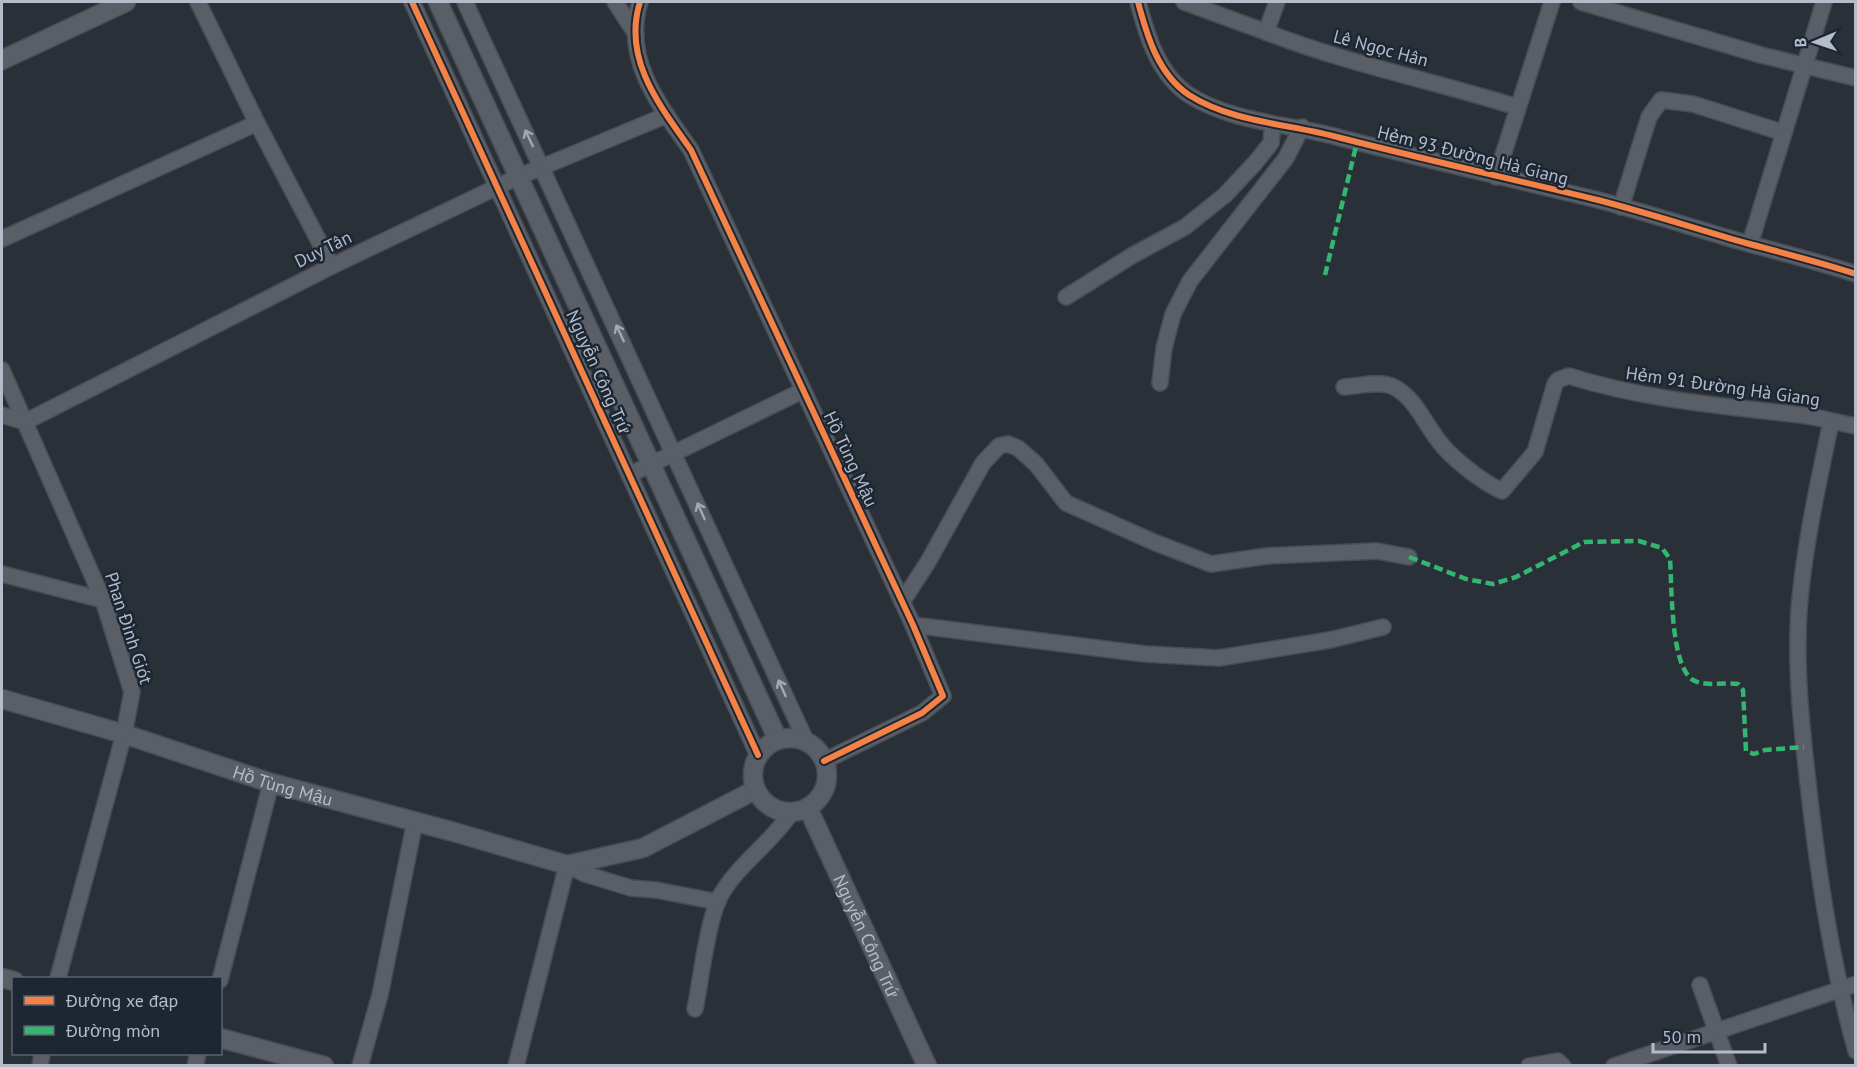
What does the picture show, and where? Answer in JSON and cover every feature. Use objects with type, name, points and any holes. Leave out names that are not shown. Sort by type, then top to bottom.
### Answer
[{"type":"street","points":[[2,60],[126,2]]},
{"type":"street","points":[[198,2],[257,123],[332,266]]},
{"type":"street","name":"Nguyễn Công Trứ","points":[[412,2],[758,755]]},
{"type":"street","name":"Nguyễn Công Trứ","points":[[438,2],[778,740]]},
{"type":"street","name":"Nguyễn Công Trứ","points":[[465,2],[675,452],[806,741]]},
{"type":"street","points":[[615,2],[636,34]]},
{"type":"street","points":[[636,34],[635,16],[640,2]]},
{"type":"street","name":"Hẻm 93 Đường Hà Giang","points":[[1138,2],[1162,69],[1189,95],[1231,114],[1273,124],[1302,127],[1621,207],[1750,244],[1803,256],[1856,274]]},
{"type":"street","name":"Lê Ngọc Hân","points":[[1184,2],[1360,65],[1464,90],[1517,107]]},
{"type":"street","points":[[1266,32],[1277,2]]},
{"type":"street","points":[[1496,177],[1552,2]]},
{"type":"street","points":[[1581,2],[1805,66],[1856,78]]},
{"type":"street","points":[[1750,244],[1824,2]]},
{"type":"street","name":"Hồ Tùng Mậu","points":[[636,34],[647,85],[691,150],[913,624],[943,696],[922,713],[824,761]]},
{"type":"street","points":[[1621,207],[1638,147],[1652,111],[1661,100],[1693,104],[1784,133]]},
{"type":"street","name":"Duy Tân","points":[[25,422],[332,266],[520,176],[667,116]]},
{"type":"street","points":[[2,239],[257,123]]},
{"type":"street","points":[[1066,297],[1133,255],[1185,227],[1225,195],[1256,163],[1270,143],[1273,124]]},
{"type":"street","points":[[1160,382],[1164,348],[1173,314],[1190,281],[1286,158],[1302,127]]},
{"type":"street","name":"Phan Đình Giót","points":[[2,370],[103,600],[132,692],[124,734],[58,977]]},
{"type":"street","name":"Hẻm 91 Đường Hà Giang","points":[[1344,387],[1380,384],[1394,387],[1417,408],[1439,442],[1486,484],[1502,491],[1535,452],[1555,384],[1563,377],[1569,376],[1630,394],[1729,409],[1803,415],[1856,426]]},
{"type":"street","points":[[629,475],[802,391]]},
{"type":"street","points":[[2,415],[25,422]]},
{"type":"street","points":[[1831,422],[1811,521],[1800,609],[1797,669],[1821,897],[1838,989],[1856,1051]]},
{"type":"street","points":[[902,602],[928,562],[983,463],[999,446],[1008,444],[1018,448],[1036,464],[1066,502],[1156,543],[1211,564],[1267,556],[1377,551],[1408,557]]},
{"type":"street","points":[[2,574],[103,600]]},
{"type":"street","points":[[913,624],[1135,653],[1219,658],[1330,640],[1383,627]]},
{"type":"street","name":"Hồ Tùng Mậu","points":[[2,699],[124,734],[271,783],[415,821],[567,866],[630,888],[656,890],[718,902]]},
{"type":"street","points":[[694,1009],[718,902],[734,876],[800,810],[815,802],[825,788],[827,779],[824,761],[806,741],[789,738],[778,740],[758,755],[753,772],[755,790],[766,804],[774,809],[800,810]]},
{"type":"street","points":[[221,977],[271,783]]},
{"type":"street","name":"Hồ Tùng Mậu","points":[[567,866],[643,848],[755,790]]},
{"type":"street","name":"Nguyễn Công Trứ","points":[[800,810],[927,1065]]},
{"type":"street","points":[[360,1065],[382,984],[415,821]]},
{"type":"street","points":[[516,1065],[528,1027],[567,866]]},
{"type":"street","points":[[1614,1065],[1856,984]]},
{"type":"street","points":[[1700,985],[1729,1065]]},
{"type":"street","points":[[222,1039],[324,1065]]},
{"type":"street","points":[[1529,1065],[1558,1060],[1563,1065]]},
{"type":"marked path","points":[[1325,275],[1357,142]]},
{"type":"marked path","points":[[1409,557],[1466,579],[1493,584],[1516,577],[1584,542],[1639,541],[1662,548],[1670,559],[1676,642],[1685,672],[1698,682],[1738,684],[1743,690],[1746,751],[1754,754],[1765,750],[1804,747]]},
{"type":"cycle path","points":[[412,2],[758,755]]},
{"type":"cycle path","points":[[640,2],[636,23],[636,43],[647,81],[656,99],[691,150],[913,625],[943,696],[922,713],[824,761]]},
{"type":"cycle path","points":[[1138,2],[1155,53],[1169,76],[1189,95],[1224,112],[1322,133],[1598,200],[1856,274]]}]
